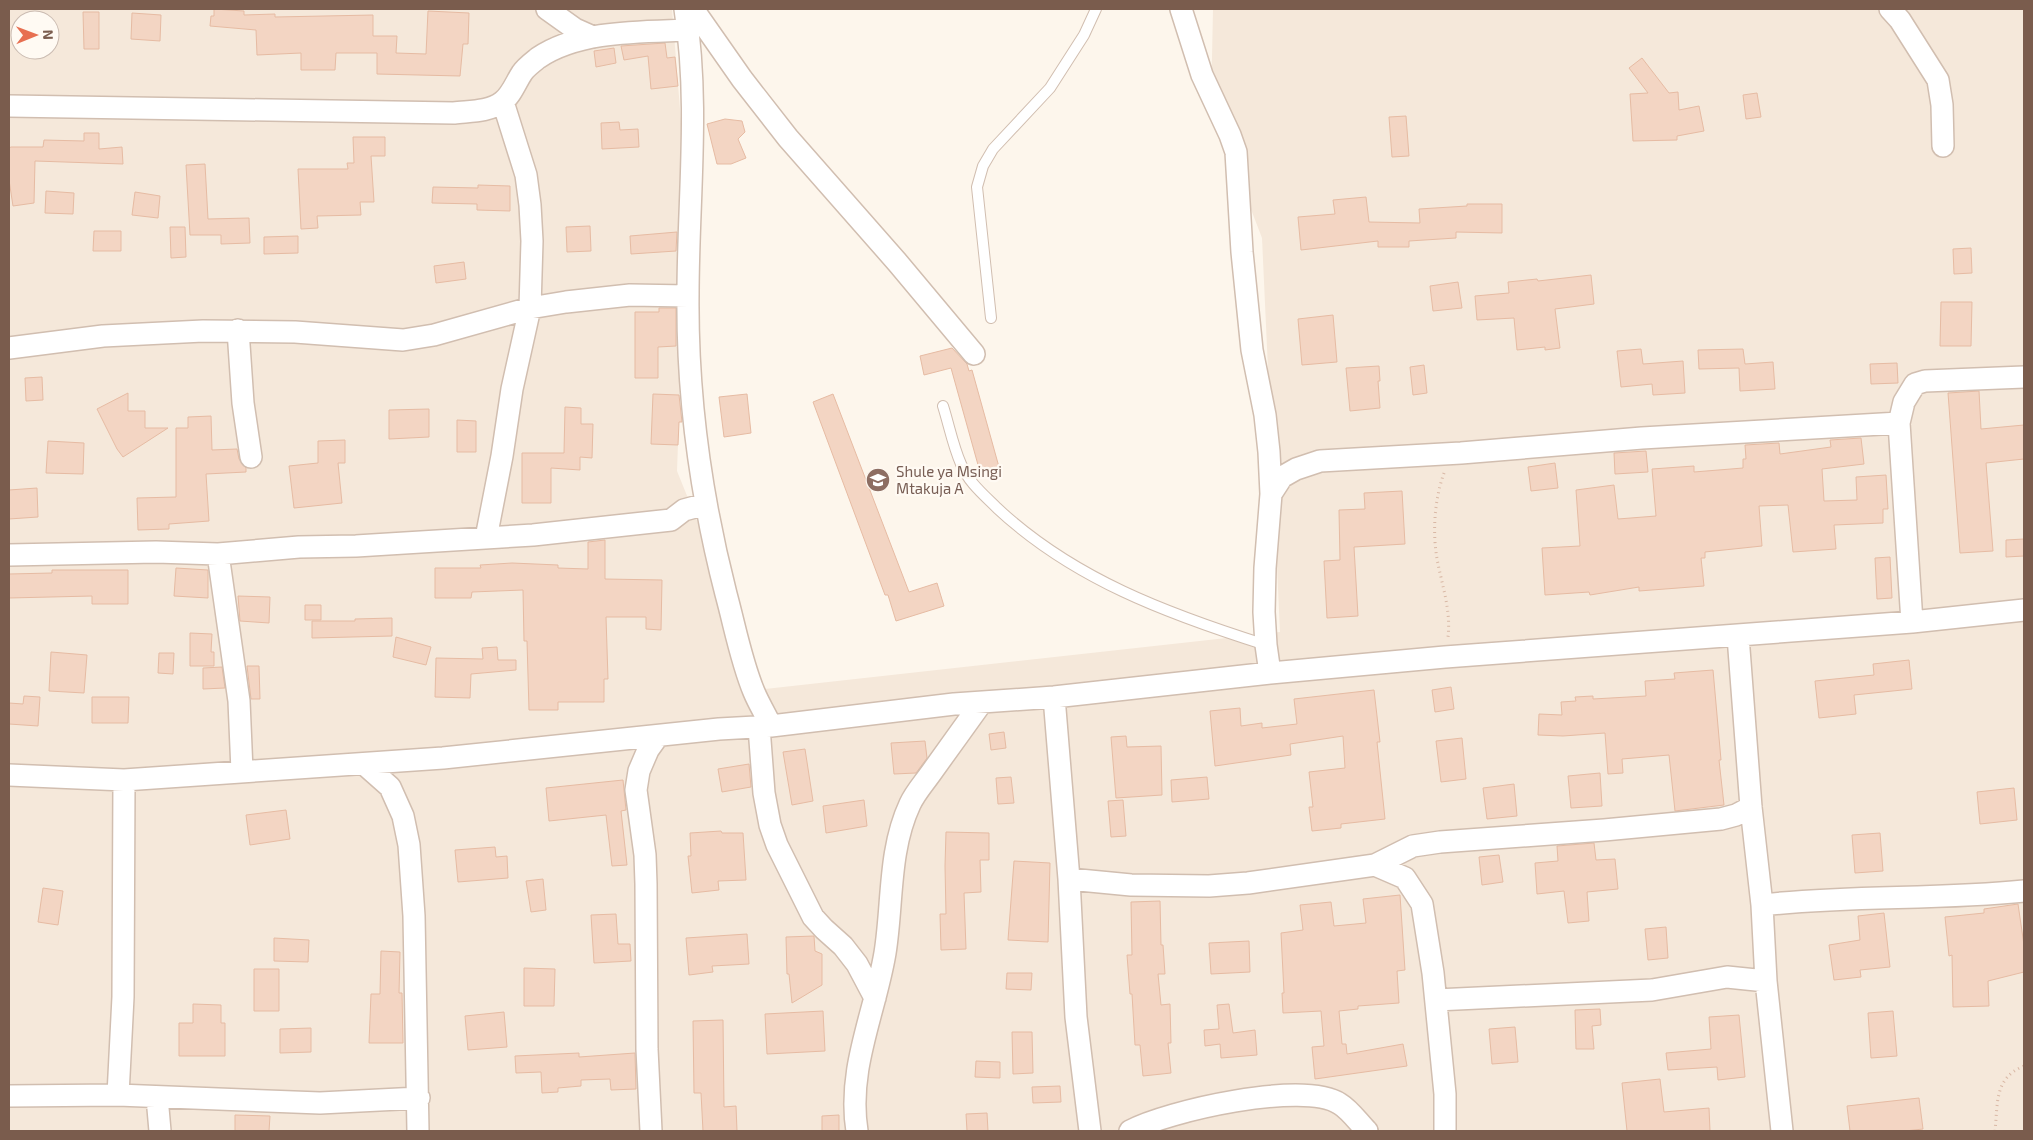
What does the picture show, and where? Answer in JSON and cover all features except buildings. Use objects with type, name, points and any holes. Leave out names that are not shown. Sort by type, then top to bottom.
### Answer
[{"type":"street","points":[[547,9],[575,29],[593,37]]},
{"type":"street","points":[[685,9],[692,71],[693,130],[688,296],[692,392],[706,504],[716,554],[741,654],[765,726],[764,793],[770,825],[777,845],[813,917],[843,946],[857,964],[875,998]]},
{"type":"street","points":[[693,9],[742,79],[788,138],[903,269],[974,354]]},
{"type":"street","points":[[1181,9],[1202,75],[1236,152],[1240,193],[1242,252],[1252,350],[1269,452],[1271,494],[1265,568],[1266,645],[1270,673]]},
{"type":"street","points":[[1890,9],[1900,20],[1938,80],[1942,105],[1942,146]]},
{"type":"street","points":[[9,106],[454,113],[486,109],[503,102],[515,86],[522,71],[539,57],[568,44],[593,37],[688,30]]},
{"type":"street","points":[[486,538],[502,456],[512,389],[530,308],[532,241],[530,204],[526,175],[503,102]]},
{"type":"street","points":[[9,348],[136,333],[238,330],[296,332],[403,340],[434,335],[530,308],[602,297],[688,296]]},
{"type":"street","points":[[238,330],[243,402],[251,457]]},
{"type":"street","points":[[1912,622],[1899,423],[1904,402],[1915,384],[2024,377]]},
{"type":"street","points":[[1271,494],[1282,477],[1296,469],[1320,461],[1461,453],[1642,438],[1899,423]]},
{"type":"street","points":[[9,555],[156,552],[218,554],[299,547],[356,546],[533,535],[671,520],[684,510],[706,504]]},
{"type":"street","points":[[218,554],[239,701],[242,771]]},
{"type":"street","points":[[9,775],[124,780],[364,764],[765,726],[982,702],[1054,697],[1270,673],[1445,657],[1912,622],[2024,610]]},
{"type":"street","points":[[1738,636],[1750,807],[1762,905],[1766,981],[1782,1131]]},
{"type":"street","points":[[1054,697],[1069,879],[1076,1017],[1090,1131]]},
{"type":"street","points":[[857,1131],[855,1111],[856,1074],[885,955],[893,868],[901,828],[910,803],[982,702]]},
{"type":"street","points":[[651,1131],[647,1049],[645,855],[636,790],[639,771],[648,750],[658,736]]},
{"type":"street","points":[[364,764],[390,788],[404,816],[409,845],[414,916],[419,1098],[418,1131]]},
{"type":"street","points":[[118,1095],[123,997],[124,780]]},
{"type":"street","points":[[1069,879],[1131,885],[1209,886],[1248,883],[1375,865],[1413,846],[1440,842],[1721,819],[1736,815],[1750,807]]},
{"type":"street","points":[[1375,865],[1405,878],[1422,904],[1436,1000],[1445,1094],[1445,1131]]},
{"type":"street","points":[[1762,905],[1813,899],[1978,896],[2024,890]]},
{"type":"street","points":[[1436,1000],[1652,990],[1727,977],[1766,981]]},
{"type":"street","points":[[9,1096],[118,1095],[320,1103],[419,1098]]},
{"type":"street","points":[[1130,1131],[1193,1110],[1235,1100],[1288,1095],[1322,1096],[1340,1104],[1367,1131]]},
{"type":"street","points":[[157,1097],[160,1131]]},
{"type":"lane","points":[[991,318],[977,187],[983,166],[993,149],[1050,88],[1084,35],[1096,9]]},
{"type":"lane","points":[[943,406],[961,465],[976,488],[1018,527],[1074,567],[1129,594],[1203,625],[1266,645]]},
{"type":"path","points":[[1445,657],[1448,620],[1447,605],[1434,540],[1437,495],[1444,473],[1461,453]]},
{"type":"path","points":[[1995,1131],[2002,1081],[2012,1071],[2024,1066]]},
{"type":"shaded area","points":[[9,9],[672,9],[687,197],[677,471],[765,689],[1280,632],[1262,238],[1211,105],[1213,9],[2024,9],[2024,1131],[9,1131]]},
{"type":"place","name":"Shule ya Msingi Mtakuja A","points":[[878,480]]}]
